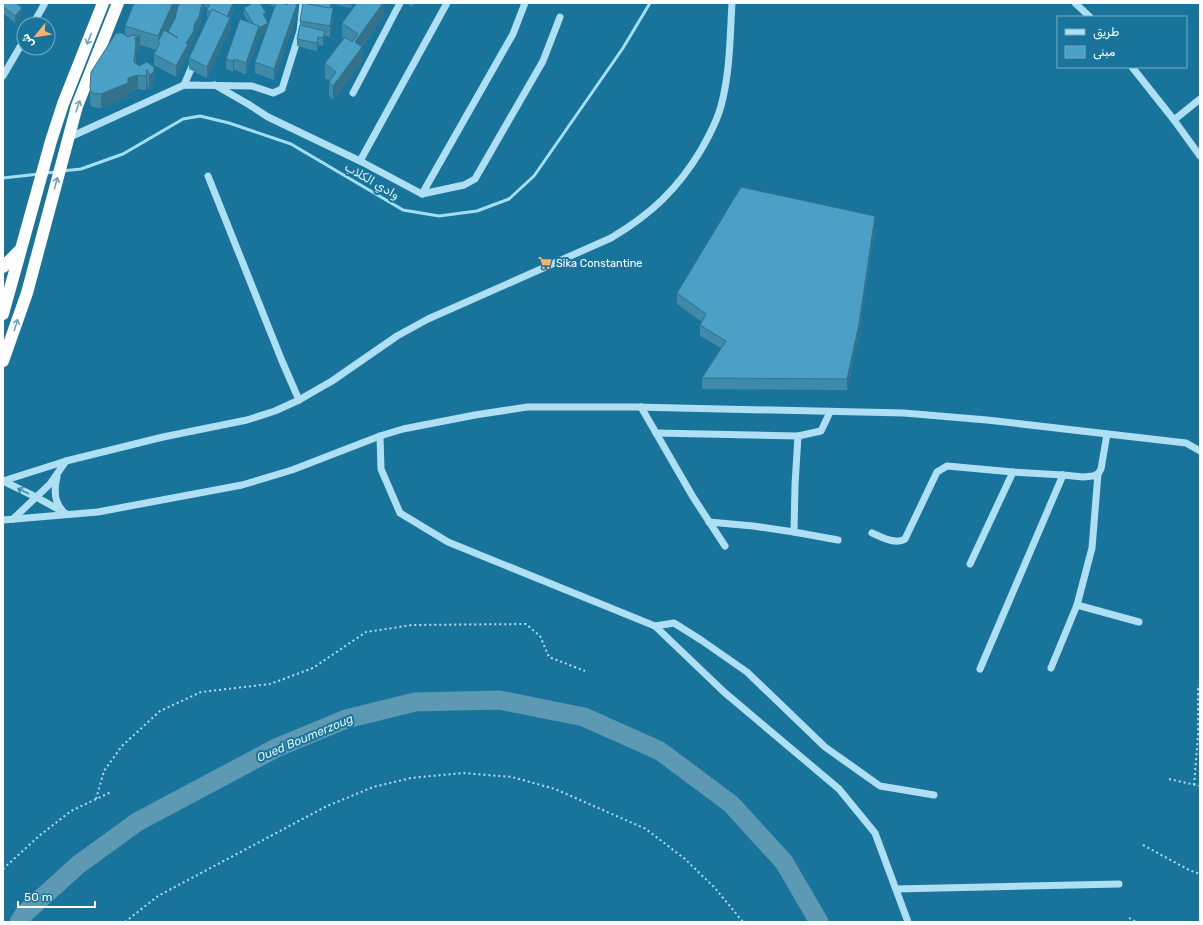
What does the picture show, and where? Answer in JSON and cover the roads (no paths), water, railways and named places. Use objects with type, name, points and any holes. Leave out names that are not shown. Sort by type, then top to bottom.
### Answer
[{"type":"highway","points":[[3,314],[51,141],[63,104],[103,3]]},
{"type":"highway","points":[[3,361],[27,293],[77,106],[118,3]]},
{"type":"highway","points":[[3,267],[20,250]]},
{"type":"street","points":[[38,16],[45,3]]},
{"type":"street","points":[[68,140],[184,85],[252,86],[273,93],[282,89],[300,31],[303,3]]},
{"type":"street","points":[[353,93],[400,3]]},
{"type":"street","points":[[360,161],[447,3]]},
{"type":"street","points":[[422,194],[513,34],[524,3]]},
{"type":"street","points":[[3,481],[66,461],[163,437],[247,420],[275,411],[299,400],[332,381],[397,336],[428,318],[611,238],[634,224],[651,211],[680,180],[696,158],[714,126],[721,106],[726,84],[732,3]]},
{"type":"street","points":[[1075,3],[1089,16]]},
{"type":"street","points":[[215,85],[248,104],[268,118],[360,161],[422,194],[464,185],[475,179],[543,61],[560,17]]},
{"type":"street","points":[[3,76],[16,54]]},
{"type":"street","points":[[184,85],[196,58]]},
{"type":"street","points":[[1133,68],[1200,156]]},
{"type":"street","points":[[1174,120],[1200,100]]},
{"type":"street","points":[[208,176],[299,400]]},
{"type":"street","points":[[641,407],[692,497],[725,546]]},
{"type":"street","points":[[3,520],[98,512],[242,485],[292,470],[380,436],[403,429],[475,414],[527,408],[641,407],[904,413],[987,420],[1200,445]]},
{"type":"street","points":[[656,433],[798,436],[821,431],[830,412]]},
{"type":"street","points":[[1051,668],[1076,605],[1092,548],[1098,474],[1103,461],[1107,434]]},
{"type":"street","points":[[380,436],[381,469],[400,514],[448,542],[655,626],[724,692],[839,789],[875,833],[908,922]]},
{"type":"street","points":[[794,532],[798,436]]},
{"type":"street","points":[[1186,443],[1200,451]]},
{"type":"street","points":[[13,519],[50,484],[66,461]]},
{"type":"street","points":[[872,532],[896,541],[905,539],[937,472],[947,466],[1083,477],[1098,474]]},
{"type":"street","points":[[970,564],[1013,472]]},
{"type":"street","points":[[58,473],[54,488],[56,498],[60,508],[67,514]]},
{"type":"street","points":[[980,668],[1063,475]]},
{"type":"street","points":[[3,481],[67,514]]},
{"type":"street","points":[[710,522],[753,526],[838,540]]},
{"type":"street","points":[[1076,605],[1140,622]]},
{"type":"street","points":[[655,626],[674,623],[747,672],[825,747],[880,786],[934,795]]},
{"type":"street","points":[[896,889],[1119,884]]},
{"type":"waterway","name":"وادي الكلاب","points":[[62,171],[81,169],[123,154],[183,119],[200,116],[229,123],[291,144],[403,210],[439,216],[477,211],[509,199],[534,176],[623,48],[650,3]]},
{"type":"waterway","name":"وادي الكلاب","points":[[45,173],[57,172]]},
{"type":"waterway","name":"وادي الكلاب","points":[[3,178],[39,174]]},
{"type":"waterway","name":"Oued Boumerzoug","points":[[19,922],[25,913],[78,865],[137,822],[276,748],[346,719],[415,702],[499,700],[584,717],[660,751],[731,804],[784,862],[819,922]]},
{"type":"place","name":"Sika Constantine","points":[[545,263]]}]
